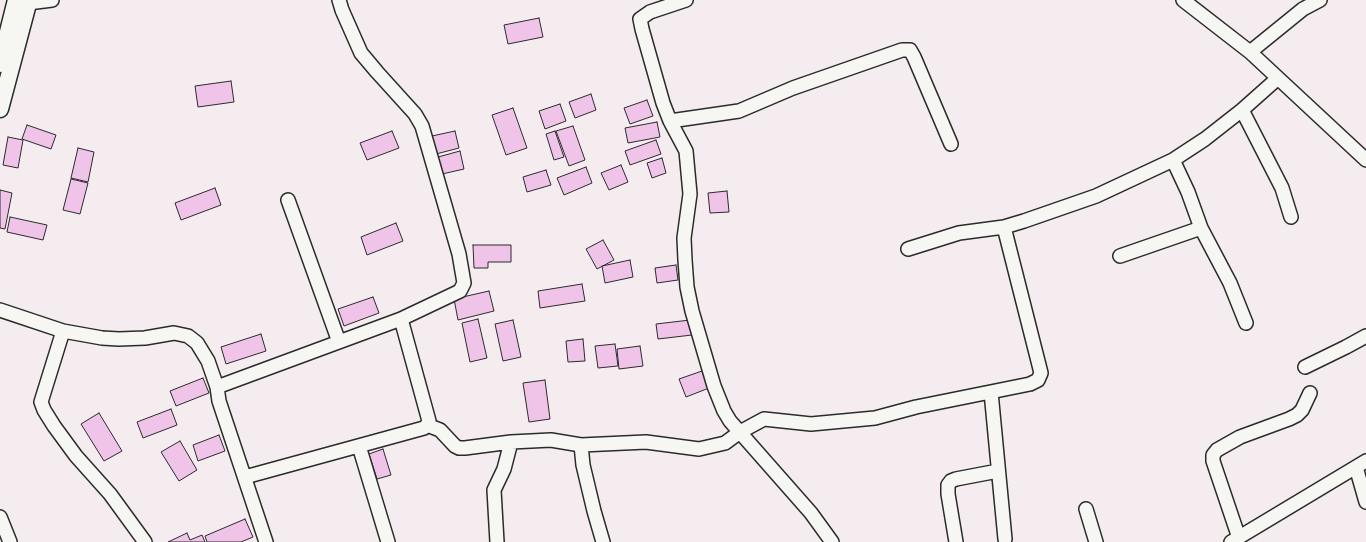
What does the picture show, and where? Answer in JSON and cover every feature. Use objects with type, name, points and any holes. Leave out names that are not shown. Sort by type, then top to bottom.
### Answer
[{"type":"main road","points":[[0,64],[18,10]]},
{"type":"main road","points":[[0,109],[18,10]]},
{"type":"street","points":[[18,10],[52,0]]},
{"type":"street","points":[[217,387],[401,319],[460,291],[464,283],[459,254],[422,126],[415,114],[362,53],[342,10],[339,0]]},
{"type":"street","points":[[686,0],[649,6],[640,19],[663,102],[670,121],[686,151],[690,194],[684,238],[687,287],[692,311],[714,386],[724,411],[730,421],[811,513],[832,542]]},
{"type":"street","points":[[1183,0],[1250,52],[1366,160]]},
{"type":"street","points":[[1250,52],[1303,10],[1320,0]]},
{"type":"street","points":[[670,121],[739,111],[793,88],[902,50],[910,50],[951,144]]},
{"type":"street","points":[[908,249],[959,233],[1004,227],[1024,222],[1096,196],[1173,160],[1205,139],[1242,110],[1278,78]]},
{"type":"street","points":[[1242,110],[1282,188],[1291,217]]},
{"type":"street","points":[[1173,160],[1188,192],[1201,228],[1230,283],[1246,323]]},
{"type":"street","points":[[288,200],[339,342]]},
{"type":"street","points":[[428,425],[440,430],[455,446],[459,448],[511,442],[551,440],[581,445],[646,442],[698,449],[725,443],[740,432],[764,419],[811,424],[875,418],[1030,384],[1038,380],[1041,373],[1004,227]]},
{"type":"street","points":[[1120,256],[1201,228]]},
{"type":"street","points":[[0,310],[62,331],[102,338],[145,338],[174,333],[188,336],[197,343],[208,361],[217,387],[219,401],[266,542]]},
{"type":"street","points":[[245,477],[424,428],[428,425],[430,422],[401,319]]},
{"type":"street","points":[[62,331],[40,402],[54,426],[76,456],[110,494],[145,542]]},
{"type":"street","points":[[1305,367],[1346,348],[1366,336]]},
{"type":"street","points":[[991,392],[1005,538]]},
{"type":"street","points":[[1310,393],[1302,410],[1297,415],[1289,420],[1240,437],[1217,450],[1213,455],[1213,461],[1235,540],[1361,464],[1366,502]]},
{"type":"street","points":[[497,542],[494,490],[504,469],[511,442]]},
{"type":"street","points":[[581,445],[583,465],[603,542]]},
{"type":"street","points":[[358,446],[388,542]]},
{"type":"street","points":[[956,542],[948,484],[956,479],[998,471]]},
{"type":"street","points":[[1086,509],[1096,542]]},
{"type":"street","points":[[0,517],[10,542]]},
{"type":"building","points":[[539,18],[543,37],[508,44],[504,25]]},
{"type":"building","points":[[231,81],[234,102],[198,107],[195,86]]},
{"type":"building","points":[[591,94],[596,110],[575,118],[569,102]]},
{"type":"building","points":[[647,100],[653,116],[630,124],[624,108]]},
{"type":"building","points":[[560,104],[566,121],[545,129],[539,111]]},
{"type":"building","points":[[513,108],[527,148],[506,155],[492,115]]},
{"type":"building","points":[[657,122],[660,137],[628,143],[625,128]]},
{"type":"building","points":[[27,125],[56,135],[51,149],[22,139]]},
{"type":"building","points":[[573,126],[585,160],[569,166],[556,131]]},
{"type":"building","points":[[392,131],[399,148],[367,160],[360,143]]},
{"type":"building","points":[[455,131],[459,148],[436,154],[432,136]]},
{"type":"building","points":[[555,131],[564,157],[554,160],[546,134]]},
{"type":"building","points":[[8,137],[23,140],[18,168],[3,165]]},
{"type":"building","points":[[656,140],[661,154],[630,165],[625,151]]},
{"type":"building","points":[[78,148],[94,152],[88,182],[71,178]]},
{"type":"building","points":[[460,151],[464,169],[442,174],[438,157]]},
{"type":"building","points":[[662,158],[666,173],[652,178],[647,163]]},
{"type":"building","points":[[621,165],[628,182],[609,190],[601,173]]},
{"type":"building","points":[[586,167],[592,183],[564,195],[557,178]]},
{"type":"building","points":[[546,170],[551,185],[527,192],[523,177]]},
{"type":"building","points":[[71,179],[88,183],[80,214],[63,210]]},
{"type":"building","points":[[215,188],[221,205],[181,220],[175,203]]},
{"type":"building","points":[[0,190],[12,193],[5,229],[0,228]]},
{"type":"building","points":[[727,191],[729,212],[710,213],[708,193]]},
{"type":"building","points":[[10,217],[47,225],[43,240],[7,232]]},
{"type":"building","points":[[396,223],[403,241],[367,255],[361,237]]},
{"type":"building","points":[[603,240],[614,260],[597,269],[586,249]]},
{"type":"building","points":[[473,245],[511,245],[511,262],[488,262],[488,268],[474,268]]},
{"type":"building","points":[[630,260],[633,277],[605,283],[602,266]]},
{"type":"building","points":[[676,265],[678,280],[657,283],[655,268]]},
{"type":"building","points":[[582,284],[585,301],[540,308],[538,291]]},
{"type":"building","points":[[489,291],[494,311],[458,320],[454,299]]},
{"type":"building","points":[[373,297],[379,313],[344,326],[338,309]]},
{"type":"building","points":[[478,319],[487,358],[470,362],[462,323]]},
{"type":"building","points":[[513,320],[521,357],[503,361],[495,324]]},
{"type":"building","points":[[690,320],[692,335],[658,339],[656,324]]},
{"type":"building","points":[[261,334],[266,351],[226,364],[221,347]]},
{"type":"building","points":[[583,339],[585,361],[568,362],[566,341]]},
{"type":"building","points":[[615,344],[618,366],[598,368],[595,346]]},
{"type":"building","points":[[640,346],[643,366],[619,369],[617,349]]},
{"type":"building","points":[[702,371],[709,388],[686,397],[679,379]]},
{"type":"building","points":[[203,378],[209,393],[176,406],[170,391]]},
{"type":"building","points":[[545,380],[550,419],[529,422],[523,383]]},
{"type":"building","points":[[171,409],[177,425],[143,438],[137,422]]},
{"type":"building","points":[[99,413],[122,451],[104,461],[81,424]]},
{"type":"building","points":[[219,435],[225,451],[198,461],[193,445]]},
{"type":"building","points":[[180,441],[197,470],[179,481],[161,452]]},
{"type":"building","points":[[383,449],[391,475],[377,479],[369,454]]},
{"type":"building","points":[[245,519],[253,537],[241,542],[207,542],[205,536]]},
{"type":"building","points":[[187,533],[190,540],[202,535],[205,542],[168,542]]}]
